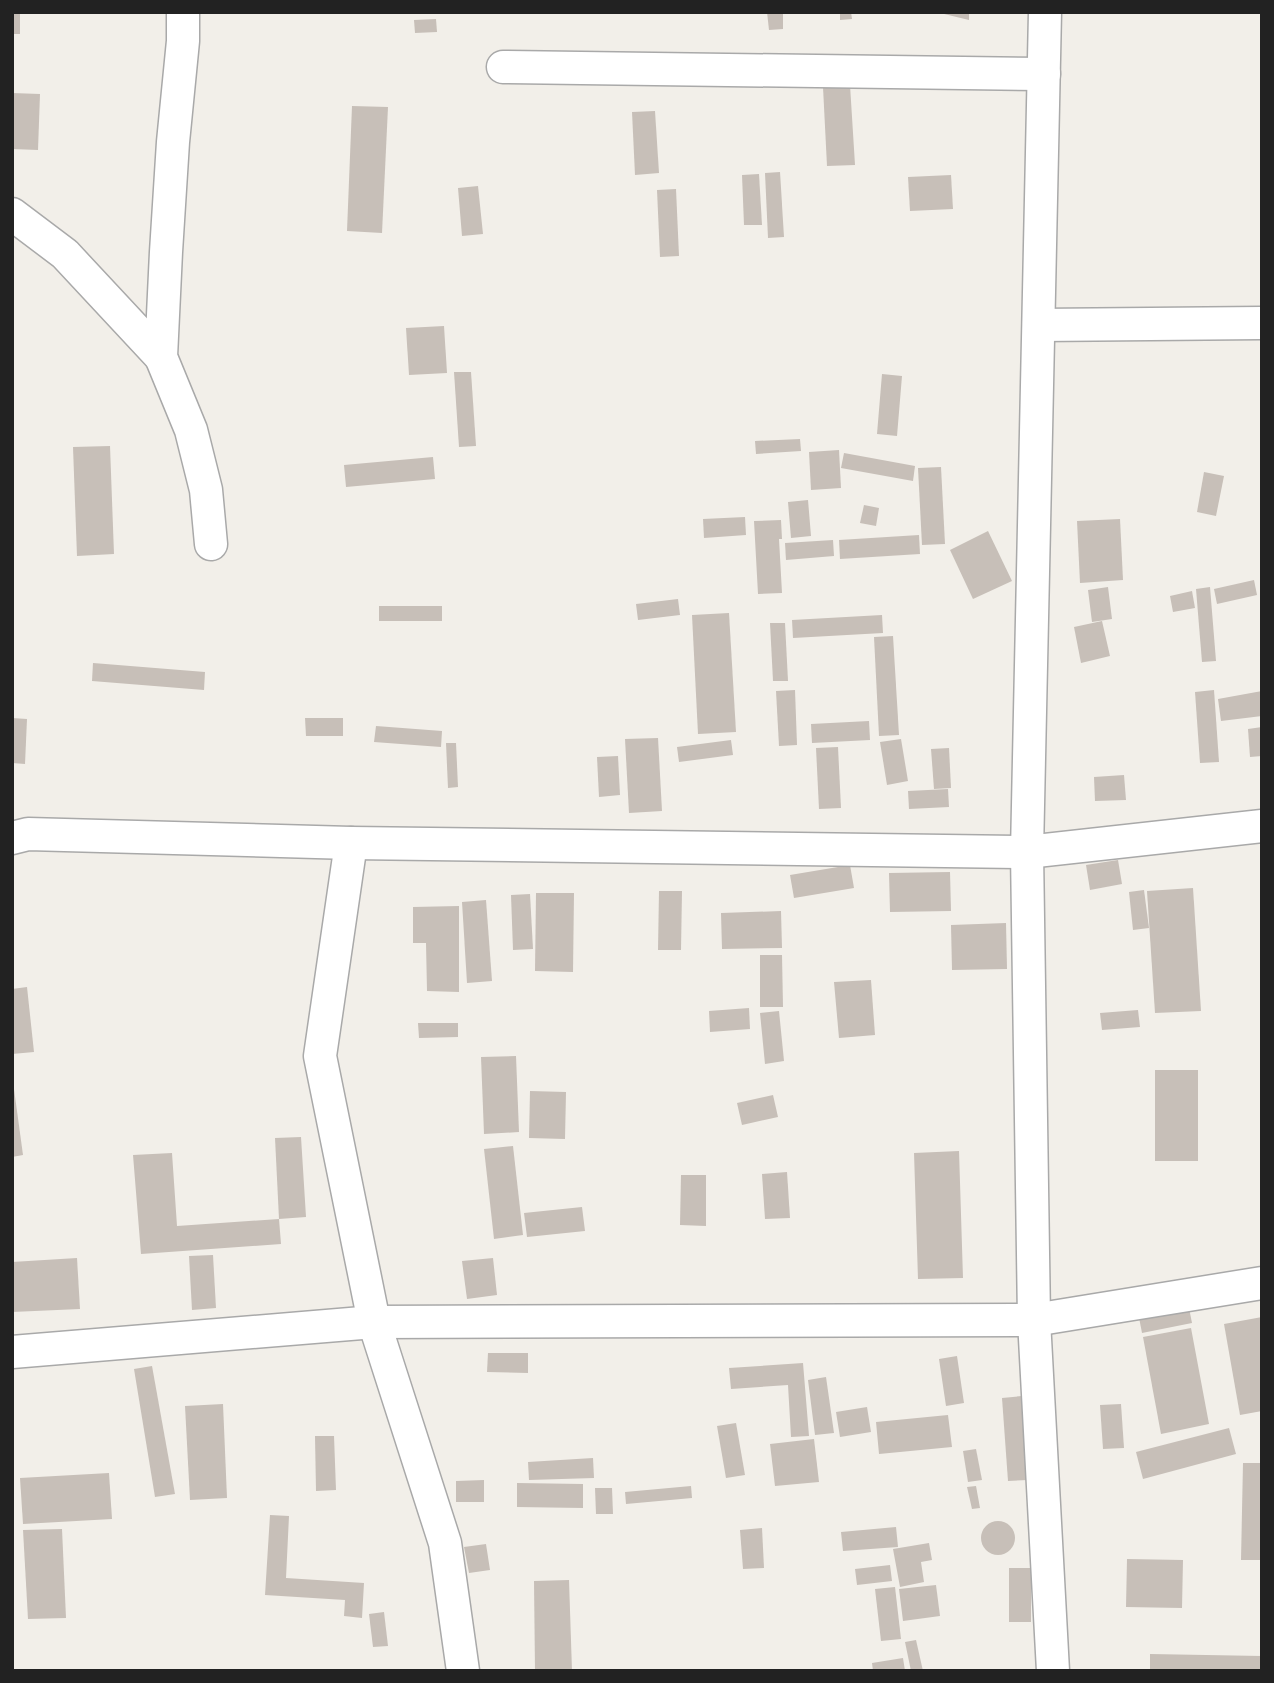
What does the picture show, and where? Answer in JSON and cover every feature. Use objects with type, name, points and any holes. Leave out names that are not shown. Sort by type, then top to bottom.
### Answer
[{"type":"street","points":[[161,357],[183,12]]},
{"type":"street","points":[[1045,12],[1027,852],[1034,1320],[1052,1671]]},
{"type":"street","points":[[503,67],[1044,74]]},
{"type":"street","points":[[12,214],[65,254],[161,357],[191,430],[206,490],[211,544]]},
{"type":"street","points":[[1038,325],[1262,323]]},
{"type":"street","points":[[12,838],[28,834],[351,843],[1027,852],[1262,826]]},
{"type":"street","points":[[351,843],[320,1056],[374,1322],[445,1542],[463,1671]]},
{"type":"street","points":[[12,1352],[374,1322],[1034,1320],[1262,1283]]},
{"type":"building","points":[[12,12],[20,12],[20,34],[12,34]]},
{"type":"building","points":[[767,12],[783,12],[783,29],[769,30]]},
{"type":"building","points":[[840,12],[851,12],[852,19],[840,20]]},
{"type":"building","points":[[969,12],[969,20],[940,13]]},
{"type":"building","points":[[436,19],[437,32],[415,33],[414,20]]},
{"type":"building","points":[[850,85],[855,165],[827,166],[823,87]]},
{"type":"building","points":[[12,93],[40,94],[38,150],[12,149]]},
{"type":"building","points":[[352,106],[388,107],[382,233],[347,231]]},
{"type":"building","points":[[655,111],[659,173],[635,175],[632,112]]},
{"type":"building","points":[[780,172],[784,237],[768,238],[765,173]]},
{"type":"building","points":[[759,174],[762,225],[744,225],[742,175]]},
{"type":"building","points":[[951,175],[953,209],[910,211],[908,177]]},
{"type":"building","points":[[478,186],[483,234],[462,236],[458,188]]},
{"type":"building","points":[[676,189],[679,256],[660,257],[657,190]]},
{"type":"building","points":[[444,326],[447,373],[409,375],[406,328]]},
{"type":"building","points":[[454,372],[471,372],[476,446],[459,447]]},
{"type":"building","points":[[882,374],[902,376],[897,436],[877,434]]},
{"type":"building","points":[[800,439],[801,451],[756,454],[755,441]]},
{"type":"building","points":[[110,446],[114,554],[77,556],[73,447]]},
{"type":"building","points":[[839,450],[841,488],[811,490],[809,452]]},
{"type":"building","points":[[844,453],[915,466],[913,481],[841,468]]},
{"type":"building","points":[[433,457],[435,479],[346,487],[344,465]]},
{"type":"building","points":[[941,467],[945,544],[922,545],[918,468]]},
{"type":"building","points":[[1204,472],[1224,476],[1216,516],[1197,512]]},
{"type":"building","points":[[808,500],[811,536],[791,538],[788,502]]},
{"type":"building","points":[[864,505],[879,508],[876,526],[860,523]]},
{"type":"building","points":[[745,517],[746,535],[704,538],[703,519]]},
{"type":"building","points":[[1120,519],[1123,580],[1080,583],[1077,521]]},
{"type":"building","points":[[781,520],[782,539],[779,539],[782,593],[758,594],[754,521]]},
{"type":"building","points":[[988,531],[1012,581],[973,599],[950,550]]},
{"type":"building","points":[[919,535],[920,554],[840,559],[839,540]]},
{"type":"building","points":[[833,540],[834,556],[786,560],[785,543]]},
{"type":"building","points":[[1254,580],[1257,595],[1217,604],[1214,589]]},
{"type":"building","points":[[1108,587],[1112,619],[1092,622],[1088,590]]},
{"type":"building","points":[[1210,587],[1216,661],[1202,662],[1196,589]]},
{"type":"building","points":[[1192,591],[1195,608],[1173,612],[1170,596]]},
{"type":"building","points":[[678,599],[680,615],[638,620],[636,604]]},
{"type":"building","points":[[379,606],[442,606],[442,621],[379,621]]},
{"type":"building","points":[[729,613],[736,732],[698,734],[692,615]]},
{"type":"building","points":[[882,615],[883,633],[793,638],[792,620]]},
{"type":"building","points":[[1102,621],[1110,656],[1081,663],[1074,627]]},
{"type":"building","points":[[770,623],[785,623],[788,681],[773,681]]},
{"type":"building","points":[[893,636],[899,735],[879,736],[874,637]]},
{"type":"building","points":[[93,663],[205,672],[204,690],[92,681]]},
{"type":"building","points":[[795,690],[797,745],[779,746],[776,691]]},
{"type":"building","points":[[1214,690],[1219,762],[1200,763],[1195,692]]},
{"type":"building","points":[[1262,691],[1262,716],[1221,721],[1218,699]]},
{"type":"building","points":[[12,718],[27,719],[25,764],[12,763]]},
{"type":"building","points":[[305,718],[343,718],[343,736],[306,736]]},
{"type":"building","points":[[869,721],[870,740],[812,743],[811,724]]},
{"type":"building","points":[[376,726],[442,731],[441,747],[374,742]]},
{"type":"building","points":[[1262,727],[1262,756],[1250,757],[1248,729]]},
{"type":"building","points":[[658,738],[662,811],[629,813],[625,739]]},
{"type":"building","points":[[901,739],[908,781],[887,785],[880,742]]},
{"type":"building","points":[[731,740],[733,755],[679,762],[677,747]]},
{"type":"building","points":[[446,743],[456,743],[458,787],[448,788]]},
{"type":"building","points":[[838,747],[841,808],[819,809],[816,748]]},
{"type":"building","points":[[949,748],[951,788],[934,789],[931,749]]},
{"type":"building","points":[[618,756],[620,795],[599,797],[597,757]]},
{"type":"building","points":[[1124,775],[1126,800],[1095,801],[1094,777]]},
{"type":"building","points":[[948,789],[949,807],[909,809],[908,791]]},
{"type":"building","points":[[1118,860],[1122,884],[1090,890],[1086,865]]},
{"type":"building","points":[[850,865],[854,888],[794,898],[790,875]]},
{"type":"building","points":[[950,872],[951,911],[890,912],[889,873]]},
{"type":"building","points":[[1193,888],[1201,1011],[1155,1013],[1147,891]]},
{"type":"building","points":[[1144,890],[1149,928],[1133,930],[1129,892]]},
{"type":"building","points":[[659,891],[682,891],[681,950],[658,950]]},
{"type":"building","points":[[536,893],[574,893],[573,972],[535,971]]},
{"type":"building","points":[[530,894],[533,949],[513,950],[511,895]]},
{"type":"building","points":[[486,900],[492,981],[467,983],[462,902]]},
{"type":"building","points":[[459,906],[459,992],[427,991],[426,943],[413,943],[413,907]]},
{"type":"building","points":[[781,911],[782,948],[722,949],[721,913]]},
{"type":"building","points":[[1006,923],[1007,969],[952,970],[951,925]]},
{"type":"building","points":[[760,955],[782,955],[783,1007],[760,1007]]},
{"type":"building","points":[[871,980],[875,1035],[839,1038],[834,982]]},
{"type":"building","points":[[27,987],[34,1052],[12,1054],[12,989]]},
{"type":"building","points":[[749,1008],[750,1029],[710,1032],[709,1011]]},
{"type":"building","points":[[1138,1010],[1140,1027],[1102,1030],[1100,1013]]},
{"type":"building","points":[[779,1011],[784,1061],[765,1064],[760,1013]]},
{"type":"building","points":[[418,1023],[458,1023],[458,1037],[419,1038]]},
{"type":"building","points":[[516,1056],[519,1132],[484,1134],[481,1057]]},
{"type":"building","points":[[1155,1070],[1198,1070],[1198,1161],[1155,1161]]},
{"type":"building","points":[[12,1089],[23,1155],[12,1157]]},
{"type":"building","points":[[530,1091],[566,1092],[565,1139],[529,1138]]},
{"type":"building","points":[[773,1095],[778,1117],[742,1125],[737,1103]]},
{"type":"building","points":[[301,1137],[306,1217],[279,1219],[275,1138]]},
{"type":"building","points":[[513,1146],[523,1235],[494,1239],[484,1149]]},
{"type":"building","points":[[959,1151],[963,1278],[918,1279],[914,1153]]},
{"type":"building","points":[[172,1153],[177,1226],[279,1219],[281,1244],[141,1254],[133,1155]]},
{"type":"building","points":[[787,1172],[790,1218],[765,1219],[762,1174]]},
{"type":"building","points":[[681,1175],[706,1175],[706,1226],[680,1225]]},
{"type":"building","points":[[582,1207],[585,1231],[527,1237],[524,1213]]},
{"type":"building","points":[[213,1255],[216,1308],[192,1310],[189,1256]]},
{"type":"building","points":[[77,1258],[80,1309],[12,1312],[12,1262]]},
{"type":"building","points":[[493,1258],[497,1295],[467,1299],[462,1261]]},
{"type":"building","points":[[1187,1298],[1192,1323],[1142,1333],[1137,1307]]},
{"type":"building","points":[[1262,1317],[1262,1411],[1240,1415],[1224,1324]]},
{"type":"building","points":[[1191,1328],[1209,1424],[1161,1434],[1143,1337]]},
{"type":"building","points":[[488,1353],[528,1353],[528,1373],[487,1372]]},
{"type":"building","points":[[957,1356],[964,1403],[946,1406],[939,1359]]},
{"type":"building","points":[[803,1363],[809,1436],[791,1437],[788,1385],[731,1389],[729,1368]]},
{"type":"building","points":[[152,1366],[175,1494],[155,1497],[134,1369]]},
{"type":"building","points":[[826,1377],[834,1433],[815,1435],[808,1380]]},
{"type":"building","points":[[1022,1396],[1028,1480],[1008,1481],[1002,1398]]},
{"type":"building","points":[[223,1404],[227,1498],[190,1500],[185,1406]]},
{"type":"building","points":[[1121,1404],[1124,1448],[1103,1449],[1100,1405]]},
{"type":"building","points":[[867,1407],[871,1432],[840,1437],[836,1412]]},
{"type":"building","points":[[948,1415],[952,1447],[879,1454],[876,1422]]},
{"type":"building","points":[[736,1423],[745,1475],[726,1478],[717,1426]]},
{"type":"building","points":[[1229,1428],[1236,1454],[1143,1479],[1136,1452]]},
{"type":"building","points":[[315,1436],[334,1436],[336,1490],[316,1491]]},
{"type":"building","points":[[814,1439],[819,1482],[775,1486],[770,1444]]},
{"type":"building","points":[[976,1449],[982,1480],[968,1482],[963,1451]]},
{"type":"building","points":[[593,1458],[594,1478],[529,1480],[528,1462]]},
{"type":"building","points":[[1243,1463],[1262,1463],[1262,1560],[1241,1560]]},
{"type":"building","points":[[109,1473],[112,1519],[23,1524],[20,1478]]},
{"type":"building","points":[[484,1480],[484,1502],[456,1502],[456,1481]]},
{"type":"building","points":[[517,1483],[583,1484],[583,1508],[517,1507]]},
{"type":"building","points":[[691,1486],[692,1498],[626,1504],[625,1492]]},
{"type":"building","points":[[976,1486],[980,1508],[972,1509],[967,1487]]},
{"type":"building","points":[[595,1488],[612,1488],[613,1514],[596,1514]]},
{"type":"building","points":[[270,1515],[289,1516],[286,1578],[364,1583],[362,1618],[344,1616],[345,1600],[265,1595]]},
{"type":"building","points":[[998,1521],[1010,1526],[1015,1538],[1010,1550],[998,1555],[986,1550],[981,1538],[986,1526]]},
{"type":"building","points":[[896,1527],[898,1547],[843,1551],[841,1532]]},
{"type":"building","points":[[762,1528],[764,1568],[743,1569],[740,1530]]},
{"type":"building","points":[[62,1529],[66,1618],[28,1619],[23,1530]]},
{"type":"building","points":[[929,1543],[932,1560],[921,1562],[924,1582],[900,1587],[893,1549]]},
{"type":"building","points":[[486,1544],[490,1570],[469,1573],[464,1547]]},
{"type":"building","points":[[1127,1559],[1183,1560],[1182,1608],[1126,1607]]},
{"type":"building","points":[[890,1565],[892,1581],[857,1585],[855,1569]]},
{"type":"building","points":[[1009,1568],[1031,1568],[1031,1622],[1009,1622]]},
{"type":"building","points":[[569,1580],[572,1671],[535,1671],[534,1581]]},
{"type":"building","points":[[936,1585],[940,1616],[903,1621],[899,1589]]},
{"type":"building","points":[[895,1587],[901,1639],[881,1641],[875,1589]]},
{"type":"building","points":[[384,1612],[388,1646],[373,1647],[369,1614]]},
{"type":"building","points":[[916,1640],[923,1671],[911,1671],[905,1642]]},
{"type":"building","points":[[1150,1654],[1262,1656],[1262,1671],[1150,1671]]},
{"type":"building","points":[[903,1658],[905,1671],[873,1671],[872,1663]]}]
